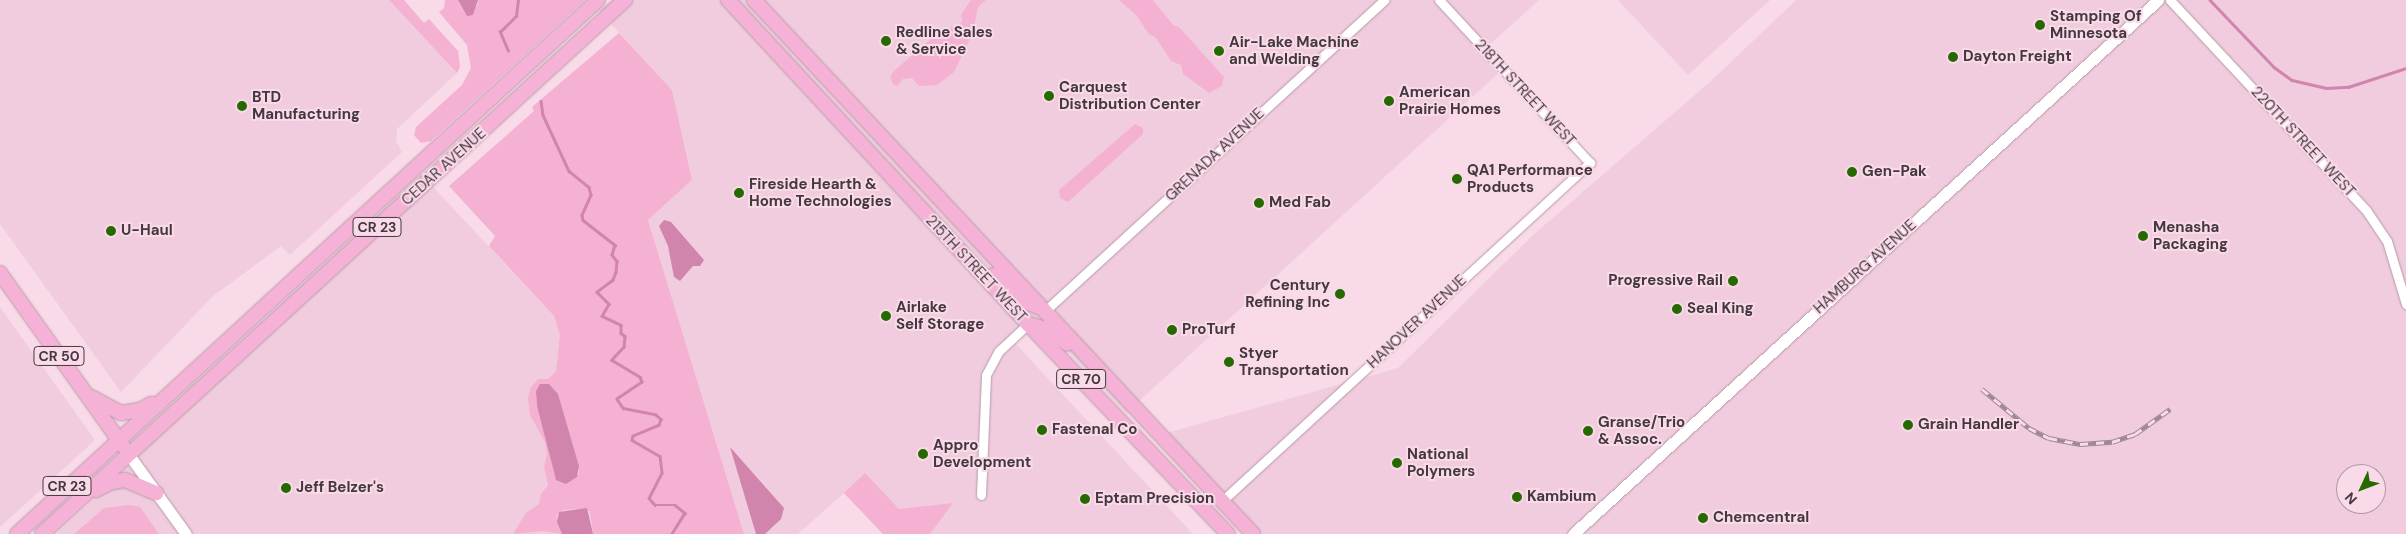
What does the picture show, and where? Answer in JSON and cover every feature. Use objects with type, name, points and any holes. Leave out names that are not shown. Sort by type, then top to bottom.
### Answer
[{"type":"main road","name":"CEDAR AVENUE","points":[[118,440],[598,0]]},
{"type":"main road","name":"CEDAR AVENUE","points":[[129,455],[625,0]]},
{"type":"main road","name":"215TH STREET WEST","points":[[728,0],[1028,324],[1228,534]]},
{"type":"main road","name":"215TH STREET WEST","points":[[754,0],[1046,310],[1253,534]]},
{"type":"main road","points":[[944,234],[963,243],[1022,300],[1046,310]]},
{"type":"main road","name":"CR 50","points":[[0,273],[129,455]]},
{"type":"main road","points":[[1028,324],[1051,330],[1143,414]]},
{"type":"main road","points":[[84,392],[121,413],[140,410],[163,398]]},
{"type":"main road","name":"CR 23","points":[[17,534],[118,440]]},
{"type":"main road","name":"CR 23","points":[[42,534],[129,455]]},
{"type":"main road","points":[[82,497],[109,483],[125,480],[156,492]]},
{"type":"street","name":"GRENADA AVENUE","points":[[1046,310],[1384,0]]},
{"type":"street","name":"218TH STREET WEST","points":[[1439,0],[1590,163]]},
{"type":"street","name":"HAMBURG AVENUE","points":[[1573,534],[2158,0]]},
{"type":"street","name":"220TH STREET WEST","points":[[2170,0],[2370,215],[2389,246],[2406,304]]},
{"type":"street","name":"HANOVER AVENUE","points":[[1222,502],[1590,163]]},
{"type":"street","points":[[981,495],[986,375],[998,351],[1028,324]]},
{"type":"street","points":[[129,455],[186,534]]},
{"type":"shaded area","points":[[0,0],[389,0],[457,73],[397,129],[396,141],[402,152],[290,255],[281,246],[213,296],[121,392],[0,224]]},
{"type":"shaded area","points":[[389,0],[404,0],[424,23],[429,19],[458,51],[460,67],[457,73]]},
{"type":"shaded area","points":[[445,0],[458,0],[467,16],[477,6],[478,0],[585,0],[431,141],[421,143],[414,135],[416,127],[462,85],[471,68],[467,45],[439,12],[444,8]]},
{"type":"shaded area","points":[[458,0],[478,0],[473,15],[467,16]]},
{"type":"shaded area","points":[[611,0],[1539,0],[1485,49],[1503,69],[1126,413],[1037,318],[1012,340],[1193,534],[883,534],[844,493],[798,534],[744,534],[648,220],[692,180],[672,90],[599,11]]},
{"type":"shaded area","points":[[971,0],[986,0],[978,7],[973,32],[954,72],[937,85],[919,86],[912,78],[903,79],[897,86],[893,84],[890,77],[893,72],[932,38],[962,22],[961,15]]},
{"type":"shaded area","points":[[1119,0],[1153,0],[1173,25],[1179,27],[1224,77],[1222,86],[1209,93],[1183,74],[1181,65],[1171,61],[1156,38],[1148,33],[1137,16]]},
{"type":"shaded area","points":[[1618,0],[1770,0],[1688,75]]},
{"type":"shaded area","points":[[1796,0],[2406,0],[2406,534],[1257,534],[1163,434],[1398,368],[1532,236],[1711,81]]},
{"type":"shaded area","points":[[619,33],[672,90],[692,180],[648,220],[744,534],[593,534],[590,511],[574,509],[563,510],[556,515],[562,534],[543,531],[513,534],[526,513],[539,504],[541,494],[548,485],[544,467],[547,454],[545,442],[530,415],[528,398],[531,387],[538,379],[548,379],[556,371],[560,335],[554,316],[489,246],[495,236],[449,186],[534,111],[532,107]],"holes":[[[552,387],[558,394],[579,466],[579,474],[566,484],[555,476],[536,397]]]},
{"type":"shaded area","points":[[1135,124],[1143,128],[1143,134],[1068,202],[1060,198],[1059,190]]},
{"type":"shaded area","points":[[421,174],[554,316],[624,534],[56,534],[139,457],[130,444]]},
{"type":"shaded area","points":[[664,220],[671,222],[704,260],[700,266],[693,266],[680,281],[674,277],[668,246],[659,226]]},
{"type":"shaded area","points":[[0,307],[95,440],[0,527]]},
{"type":"shaded area","points":[[540,384],[549,384],[558,394],[579,466],[577,477],[566,484],[556,480],[537,406],[536,391]]},
{"type":"shaded area","points":[[730,447],[784,508],[781,519],[765,534],[756,534]]},
{"type":"shaded area","points":[[865,473],[899,509],[953,503],[930,534],[883,534],[844,493]]},
{"type":"shaded area","points":[[129,505],[140,507],[159,534],[74,534],[104,508]]},
{"type":"shaded area","points":[[587,508],[593,534],[562,534],[557,522],[559,512]]},
{"type":"waterway","points":[[508,51],[500,32],[516,16],[518,0]]},
{"type":"waterway","points":[[2210,0],[2274,67],[2292,80],[2326,88],[2348,87],[2406,68]]},
{"type":"waterway","points":[[541,101],[543,115],[569,171],[589,187],[591,195],[582,215],[583,220],[615,245],[612,255],[617,261],[613,280],[597,292],[609,304],[602,316],[621,325],[621,333],[625,336],[624,347],[612,360],[640,377],[642,382],[617,399],[623,408],[655,414],[661,419],[659,425],[633,436],[632,440],[660,456],[662,473],[649,498],[655,505],[675,505],[685,513],[672,534]]},
{"type":"railway","points":[[1982,389],[2029,428],[2049,438],[2080,444],[2112,442],[2135,434],[2170,409]]},
{"type":"place","name":"Stamping Of Minnesota","points":[[2040,25]]},
{"type":"place","name":"Redline Sales & Service","points":[[886,41]]},
{"type":"place","name":"Air-Lake Machine and Welding","points":[[1219,51]]},
{"type":"place","name":"Dayton Freight","points":[[1953,57]]},
{"type":"place","name":"Carquest Distribution Center","points":[[1049,96]]},
{"type":"place","name":"American Prairie Homes","points":[[1389,101]]},
{"type":"place","name":"BTD Manufacturing","points":[[242,106]]},
{"type":"place","name":"Gen-Pak","points":[[1852,172]]},
{"type":"place","name":"QA1 Performance Products","points":[[1457,179]]},
{"type":"place","name":"Fireside Hearth & Home Technologies","points":[[739,193]]},
{"type":"place","name":"Med Fab","points":[[1259,203]]},
{"type":"place","name":"U-Haul","points":[[111,231]]},
{"type":"place","name":"Menasha Packaging","points":[[2143,236]]},
{"type":"place","name":"Progressive Rail","points":[[1733,281]]},
{"type":"place","name":"Century Refining Inc","points":[[1340,294]]},
{"type":"place","name":"Seal King","points":[[1677,309]]},
{"type":"place","name":"Airlake Self Storage","points":[[886,316]]},
{"type":"place","name":"ProTurf","points":[[1172,330]]},
{"type":"place","name":"Styer Transportation","points":[[1229,362]]},
{"type":"place","name":"Grain Handler","points":[[1908,425]]},
{"type":"place","name":"Fastenal Co","points":[[1042,430]]},
{"type":"place","name":"Granse/Trio & Assoc.","points":[[1588,431]]},
{"type":"place","name":"Appro Development","points":[[923,454]]},
{"type":"place","name":"National Polymers","points":[[1397,463]]},
{"type":"place","name":"Jeff Belzer's","points":[[286,488]]},
{"type":"place","name":"Kambium","points":[[1517,497]]},
{"type":"place","name":"Eptam Precision","points":[[1085,499]]},
{"type":"place","name":"Chemcentral","points":[[1703,518]]}]
